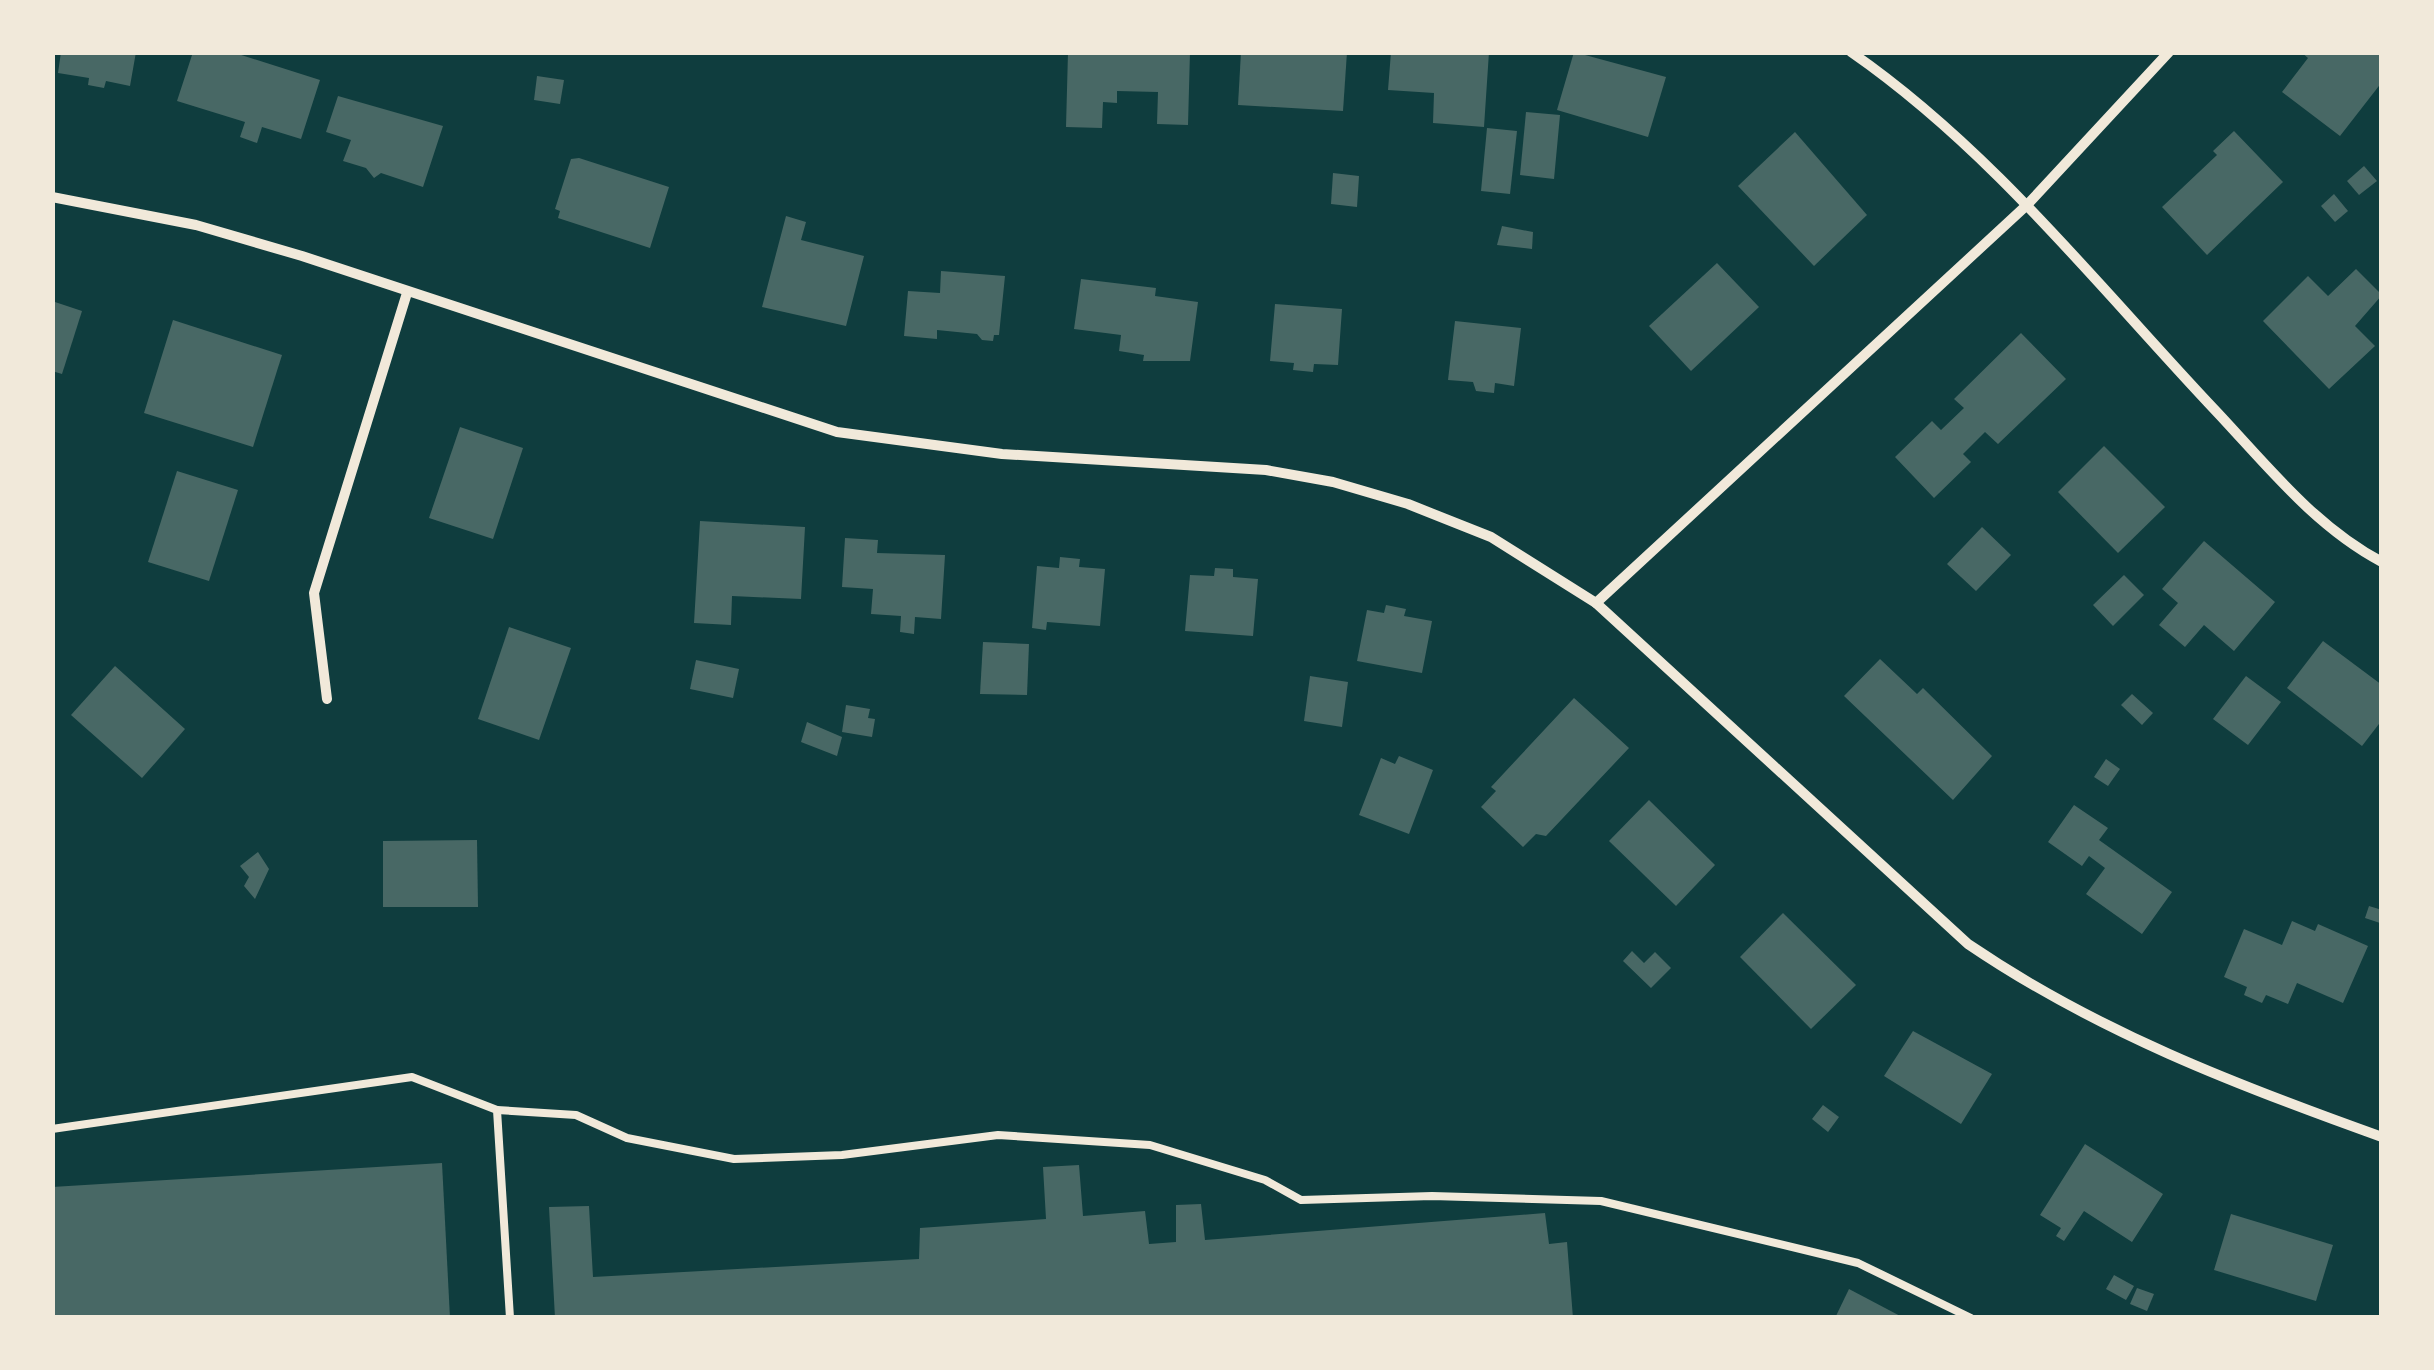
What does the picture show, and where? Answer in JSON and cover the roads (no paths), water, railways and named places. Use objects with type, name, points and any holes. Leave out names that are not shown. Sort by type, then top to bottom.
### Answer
[{"type":"street","points":[[1851,52],[1893,81],[2028,204],[2072,258],[2323,524],[2382,562]]},
{"type":"street","points":[[1596,603],[1631,565],[2028,204],[2169,52]]},
{"type":"street","points":[[52,197],[86,200],[196,226],[837,432],[1002,454],[1266,470],[1333,482],[1408,504],[1490,537],[1596,603],[1877,862],[1984,955],[2064,1004],[2146,1046],[2232,1084],[2382,1136]]},
{"type":"street","points":[[327,700],[314,592],[408,293]]},
{"type":"lane","points":[[52,1129],[412,1077],[498,1110],[576,1115],[627,1138],[734,1159],[842,1155],[998,1135],[1150,1145],[1266,1180],[1301,1200],[1432,1196],[1601,1201],[1858,1262],[1971,1318]]},
{"type":"lane","points":[[498,1110],[510,1318]]}]
